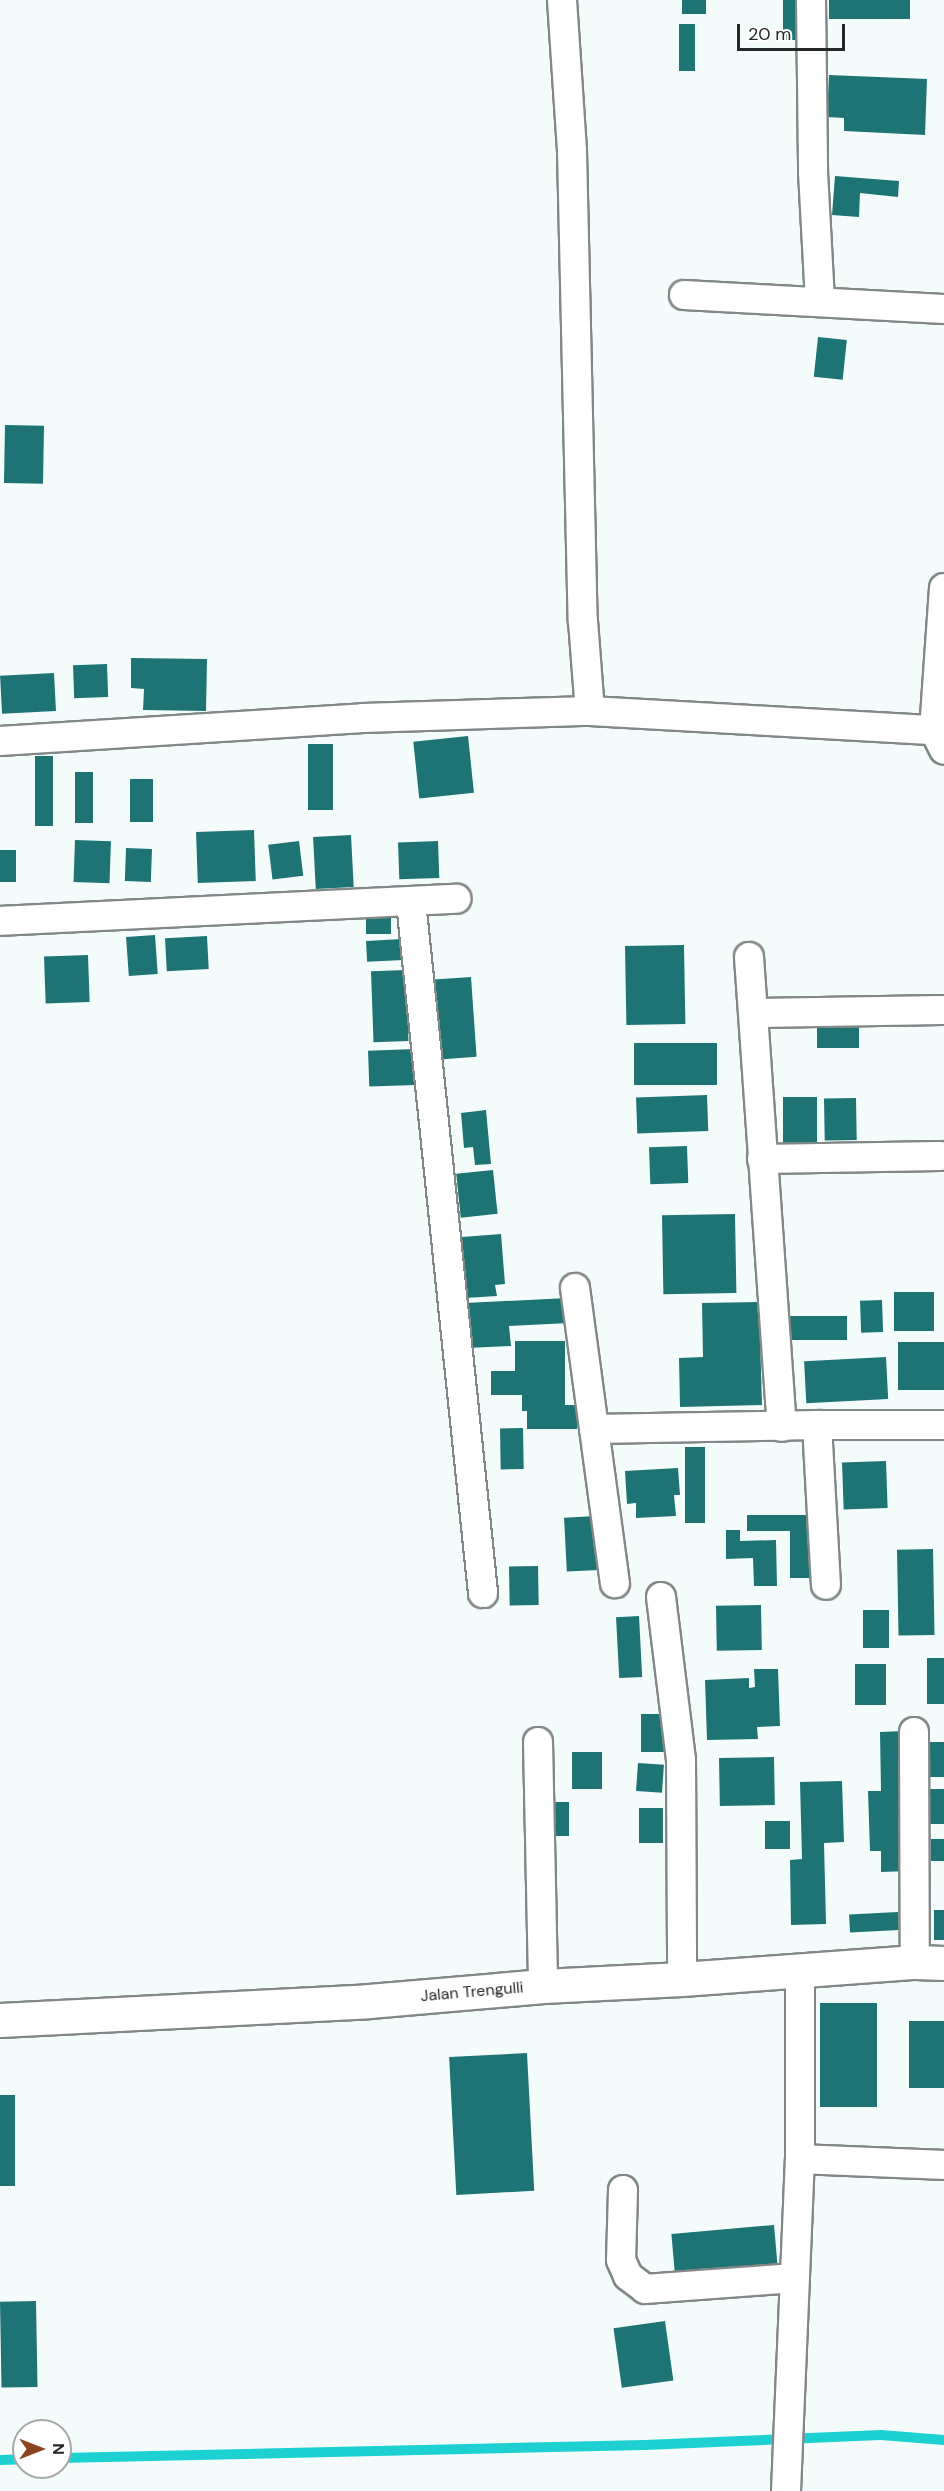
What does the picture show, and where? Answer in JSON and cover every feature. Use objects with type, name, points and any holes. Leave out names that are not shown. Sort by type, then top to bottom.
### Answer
[{"type":"main road","name":"Jalan Trengulli","points":[[0,2020],[369,2001],[543,1986],[929,1962]]},
{"type":"street","points":[[562,0],[572,151],[583,621],[591,711]]},
{"type":"street","points":[[811,0],[813,171],[820,302]]},
{"type":"street","points":[[684,295],[944,309]]},
{"type":"street","points":[[0,741],[363,718],[591,711],[939,740],[944,588]]},
{"type":"street","points":[[0,921],[456,899]]},
{"type":"street","points":[[411,902],[483,1593]]},
{"type":"street","points":[[749,957],[755,1013],[762,1159],[782,1427]]},
{"type":"street","points":[[755,1013],[944,1010]]},
{"type":"street","points":[[762,1159],[940,1156]]},
{"type":"street","points":[[575,1287],[615,1583]]},
{"type":"street","points":[[817,1425],[826,1585]]},
{"type":"street","points":[[594,1429],[944,1425]]},
{"type":"street","points":[[662,1598],[681,1760],[682,1979]]},
{"type":"street","points":[[914,1731],[929,1962]]},
{"type":"street","points":[[538,1742],[543,1986]]},
{"type":"street","points":[[786,2491],[800,2159],[800,1971]]},
{"type":"street","points":[[800,2159],[944,2165]]},
{"type":"street","points":[[623,2190],[621,2260],[628,2276],[645,2289],[795,2278]]},
{"type":"building","points":[[682,0],[706,0],[706,14],[682,14]]},
{"type":"building","points":[[783,0],[802,0],[802,40],[783,40]]},
{"type":"building","points":[[829,0],[910,0],[910,19],[829,19]]},
{"type":"building","points":[[679,24],[695,24],[695,71],[679,71]]},
{"type":"building","points":[[829,75],[927,79],[925,135],[844,131],[844,118],[827,117]]},
{"type":"building","points":[[835,176],[899,181],[898,197],[860,193],[859,217],[832,215]]},
{"type":"building","points":[[818,337],[847,340],[843,380],[814,377]]},
{"type":"building","points":[[5,425],[44,426],[43,484],[4,483]]},
{"type":"building","points":[[131,658],[207,659],[206,711],[143,710],[144,689],[131,688]]},
{"type":"building","points":[[107,664],[108,697],[74,698],[73,665]]},
{"type":"building","points":[[54,673],[56,711],[2,714],[0,676]]},
{"type":"building","points":[[468,736],[474,793],[419,798],[413,742]]},
{"type":"building","points":[[308,744],[333,744],[333,810],[308,810]]},
{"type":"building","points":[[35,756],[53,756],[53,826],[35,826]]},
{"type":"building","points":[[75,772],[93,772],[93,823],[75,823]]},
{"type":"building","points":[[130,779],[153,779],[153,822],[130,822]]},
{"type":"building","points":[[254,830],[256,881],[198,883],[196,832]]},
{"type":"building","points":[[351,835],[354,887],[316,889],[313,837]]},
{"type":"building","points":[[75,840],[111,841],[110,883],[74,882]]},
{"type":"building","points":[[299,841],[303,876],[272,880],[268,845]]},
{"type":"building","points":[[438,841],[439,878],[399,879],[398,842]]},
{"type":"building","points":[[126,848],[152,849],[151,882],[125,881]]},
{"type":"building","points":[[0,850],[16,850],[16,882],[0,882]]},
{"type":"building","points":[[366,915],[391,915],[391,934],[366,934]]},
{"type":"building","points":[[155,935],[158,974],[129,976],[126,937]]},
{"type":"building","points":[[207,936],[209,969],[167,971],[165,938]]},
{"type":"building","points":[[402,939],[403,960],[367,962],[366,941]]},
{"type":"building","points":[[684,945],[685,1024],[626,1025],[625,946]]},
{"type":"building","points":[[88,955],[90,1002],[46,1004],[44,957]]},
{"type":"building","points":[[406,970],[408,1041],[373,1042],[371,971]]},
{"type":"building","points":[[471,977],[477,1057],[440,1059],[434,980]]},
{"type":"building","points":[[817,1020],[859,1020],[859,1048],[817,1048]]},
{"type":"building","points":[[634,1043],[717,1043],[717,1085],[634,1085]]},
{"type":"building","points":[[415,1049],[416,1085],[369,1087],[368,1051]]},
{"type":"building","points":[[707,1095],[708,1131],[637,1133],[636,1097]]},
{"type":"building","points":[[783,1097],[817,1097],[817,1150],[783,1150]]},
{"type":"building","points":[[856,1098],[857,1140],[825,1141],[824,1099]]},
{"type":"building","points":[[486,1110],[491,1164],[475,1165],[473,1147],[464,1148],[461,1113]]},
{"type":"building","points":[[687,1146],[688,1183],[650,1184],[649,1147]]},
{"type":"building","points":[[493,1170],[498,1214],[461,1218],[456,1174]]},
{"type":"building","points":[[735,1214],[736,1293],[663,1294],[662,1215]]},
{"type":"building","points":[[501,1234],[505,1284],[495,1285],[497,1296],[465,1298],[462,1237]]},
{"type":"building","points":[[894,1292],[934,1292],[934,1331],[894,1331]]},
{"type":"building","points":[[568,1298],[569,1323],[509,1326],[511,1346],[467,1348],[465,1303]]},
{"type":"building","points":[[882,1300],[883,1332],[861,1333],[860,1301]]},
{"type":"building","points":[[759,1302],[762,1405],[680,1407],[679,1358],[703,1357],[702,1303]]},
{"type":"building","points":[[789,1316],[847,1316],[847,1340],[789,1340]]},
{"type":"building","points":[[515,1341],[565,1341],[565,1405],[577,1405],[577,1429],[527,1429],[527,1411],[522,1411],[522,1395],[491,1395],[491,1371],[515,1371]]},
{"type":"building","points":[[898,1342],[944,1342],[944,1390],[898,1390]]},
{"type":"building","points":[[886,1357],[888,1399],[806,1403],[804,1361]]},
{"type":"building","points":[[500,1428],[523,1428],[524,1469],[501,1469]]},
{"type":"building","points":[[685,1447],[705,1447],[705,1523],[685,1523]]},
{"type":"building","points":[[886,1461],[888,1508],[844,1510],[842,1463]]},
{"type":"building","points":[[678,1468],[680,1495],[674,1495],[676,1516],[636,1518],[636,1503],[627,1504],[625,1471]]},
{"type":"building","points":[[747,1515],[812,1515],[812,1578],[790,1578],[790,1531],[747,1531]]},
{"type":"building","points":[[596,1516],[599,1570],[567,1572],[564,1518]]},
{"type":"building","points":[[726,1530],[740,1530],[740,1541],[776,1540],[777,1586],[754,1586],[753,1558],[726,1559]]},
{"type":"building","points":[[933,1549],[935,1635],[899,1636],[897,1550]]},
{"type":"building","points":[[538,1566],[539,1605],[510,1606],[509,1567]]},
{"type":"building","points":[[761,1605],[762,1650],[717,1651],[716,1606]]},
{"type":"building","points":[[863,1610],[889,1610],[889,1648],[863,1648]]},
{"type":"building","points":[[639,1616],[642,1677],[619,1678],[616,1617]]},
{"type":"building","points":[[927,1658],[944,1658],[944,1704],[927,1704]]},
{"type":"building","points":[[855,1664],[886,1664],[886,1705],[855,1705]]},
{"type":"building","points":[[754,1669],[778,1669],[780,1726],[757,1727],[758,1739],[707,1740],[705,1680],[749,1678],[749,1688],[755,1687]]},
{"type":"building","points":[[641,1714],[664,1714],[664,1752],[641,1752]]},
{"type":"building","points":[[905,1731],[909,1871],[881,1872],[881,1851],[870,1851],[868,1791],[881,1791],[880,1732]]},
{"type":"building","points":[[926,1742],[944,1742],[944,1777],[926,1777]]},
{"type":"building","points":[[572,1752],[602,1752],[602,1789],[572,1789]]},
{"type":"building","points":[[774,1757],[775,1805],[720,1806],[719,1758]]},
{"type":"building","points":[[638,1763],[664,1765],[662,1793],[636,1791]]},
{"type":"building","points":[[842,1781],[844,1842],[824,1843],[826,1924],[791,1925],[790,1860],[802,1859],[800,1782]]},
{"type":"building","points":[[928,1789],[944,1789],[944,1824],[928,1824]]},
{"type":"building","points":[[552,1802],[569,1802],[569,1836],[552,1836]]},
{"type":"building","points":[[639,1808],[663,1808],[663,1843],[639,1843]]},
{"type":"building","points":[[765,1821],[790,1821],[790,1849],[765,1849]]},
{"type":"building","points":[[931,1839],[944,1839],[944,1861],[931,1861]]},
{"type":"building","points":[[934,1910],[944,1910],[944,1940],[934,1940]]},
{"type":"building","points":[[898,1912],[899,1930],[850,1933],[849,1915]]},
{"type":"building","points":[[820,2003],[877,2003],[877,2107],[820,2107]]},
{"type":"building","points":[[909,2021],[944,2021],[944,2088],[909,2088]]},
{"type":"building","points":[[527,2053],[534,2191],[456,2195],[449,2057]]},
{"type":"building","points":[[0,2095],[15,2095],[15,2186],[0,2186]]},
{"type":"building","points":[[774,2225],[778,2268],[675,2277],[671,2234]]},
{"type":"building","points":[[36,2301],[38,2387],[2,2388],[0,2302]]},
{"type":"building","points":[[665,2321],[673,2380],[622,2388],[614,2328]]},
{"type":"waterway","points":[[72,2458],[645,2445],[881,2435],[944,2440]]},
{"type":"waterway","points":[[0,2460],[12,2460]]}]
